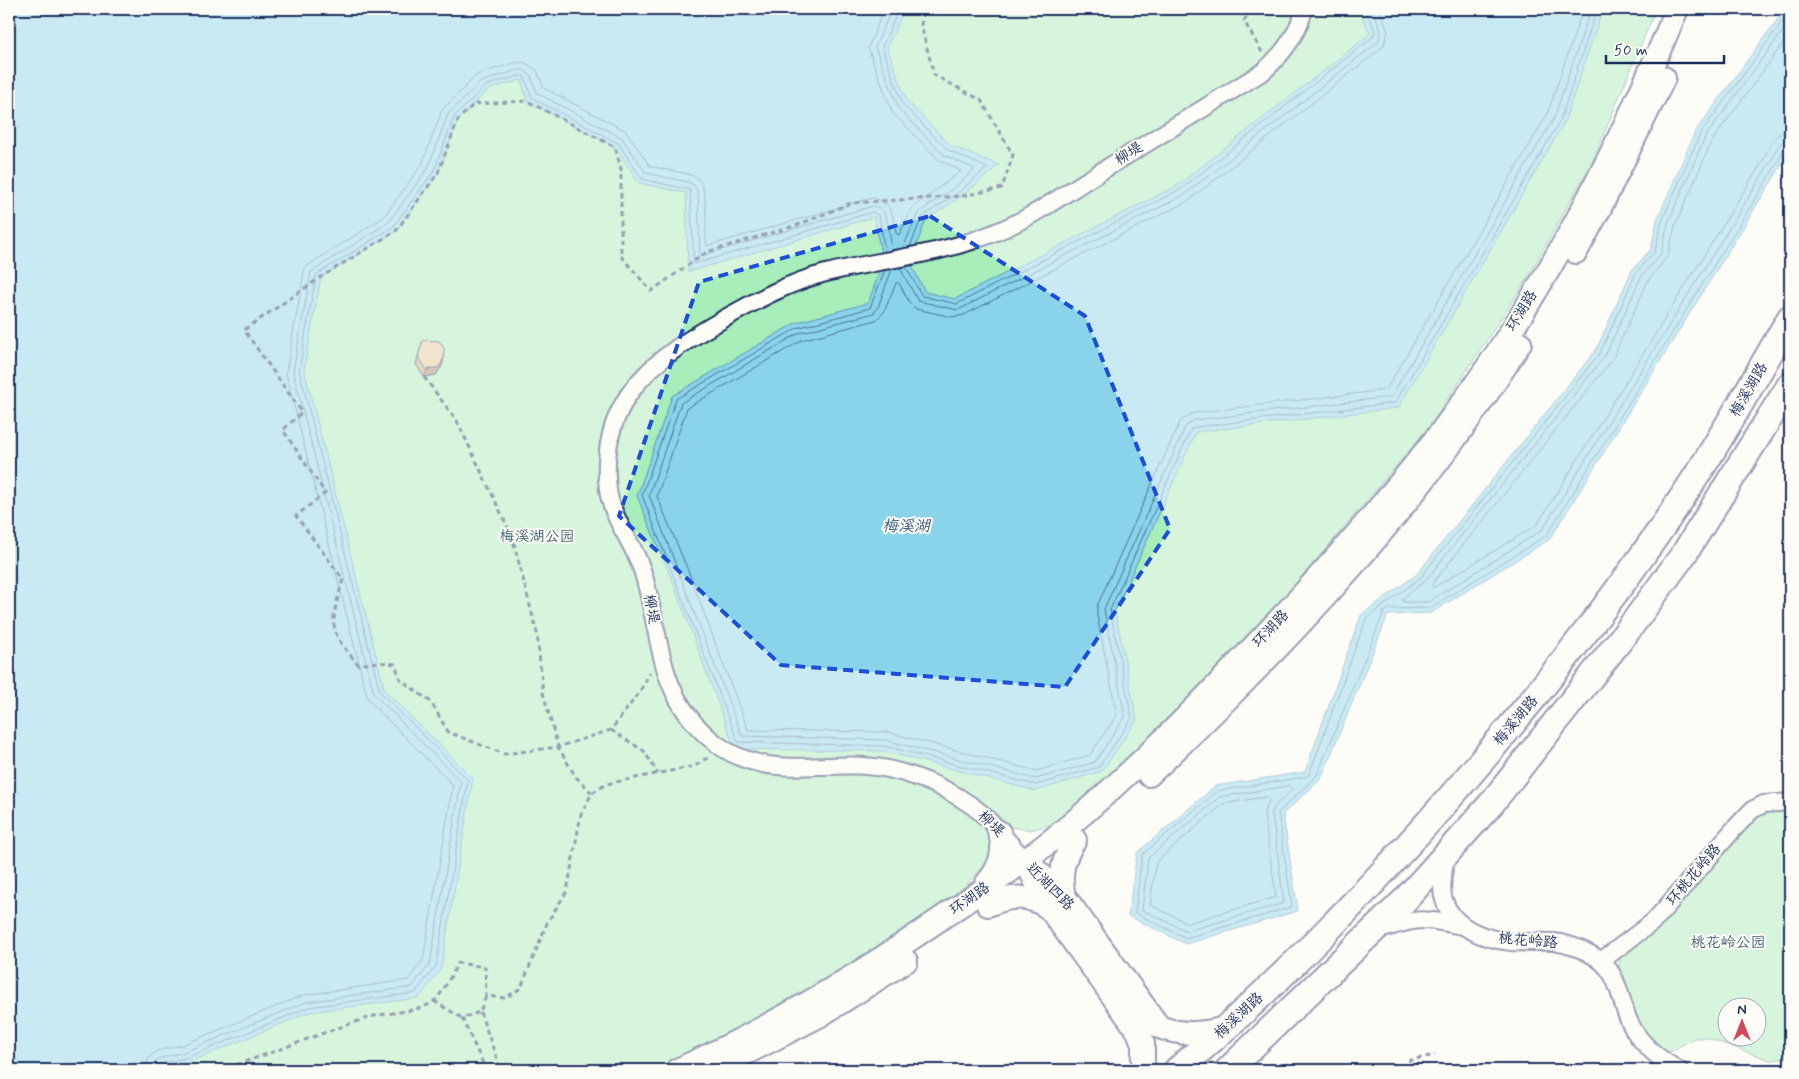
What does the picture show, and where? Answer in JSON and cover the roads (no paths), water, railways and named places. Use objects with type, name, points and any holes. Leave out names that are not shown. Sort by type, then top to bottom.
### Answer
[{"type":"main road","name":"环湖路","points":[[1069,836],[1301,597],[1380,507],[1442,430],[1492,359],[1572,228],[1648,75],[1677,9]]},
{"type":"main road","name":"环湖路","points":[[677,1070],[814,1001],[894,951],[984,899],[1031,868],[1187,739],[1286,636],[1354,563],[1456,436],[1500,375],[1596,216],[1647,114],[1694,9]]},
{"type":"main road","name":"梅溪湖路","points":[[1177,1070],[1228,1027],[1368,891],[1514,724],[1561,666],[1645,551],[1705,463],[1790,318]]},
{"type":"main road","name":"梅溪湖路","points":[[1228,1070],[1404,901],[1503,790],[1628,630],[1684,554],[1790,385]]},
{"type":"main road","points":[[999,832],[1023,840],[1069,836],[1063,866],[1062,886],[1057,902],[1026,897],[984,899],[990,880],[1001,859],[1003,840],[999,832]]},
{"type":"main road","name":"近湖四路","points":[[1031,868],[1159,1027],[1184,1034],[1211,1032],[1228,1027]]},
{"type":"main road","name":"环湖路","points":[[713,1070],[819,1016],[876,981],[984,899]]},
{"type":"main road","name":"近湖四路","points":[[1057,902],[1138,1031],[1143,1044],[1143,1070]]},
{"type":"street","name":"柳堤","points":[[1031,868],[980,812],[954,794],[907,775],[886,769],[859,766],[783,768],[750,762],[713,741],[690,719],[678,701],[663,669],[641,566],[612,507],[608,489],[611,437],[617,413],[638,380],[687,340],[772,292],[828,273],[920,255],[967,243],[1023,219],[1270,66],[1280,56],[1293,37],[1304,9]]},
{"type":"street","name":"环桃花岭路","points":[[1601,961],[1654,921],[1732,830],[1752,810],[1764,804],[1778,801],[1790,802]]},
{"type":"street","points":[[1446,854],[1442,886],[1443,899],[1451,914],[1464,927]]},
{"type":"street","name":"桃花岭路","points":[[1370,934],[1414,920],[1439,920],[1464,927],[1484,936],[1511,942],[1553,942],[1569,945],[1601,961],[1612,972],[1630,1024],[1640,1040],[1653,1052],[1679,1070]]},
{"type":"water","name":"梅溪湖","points":[[9,9],[905,9],[887,47],[907,101],[951,146],[999,165],[962,196],[926,220],[910,262],[925,292],[955,299],[1178,185],[1370,34],[1359,9],[1603,9],[1564,123],[1398,408],[1196,432],[1115,611],[1137,720],[1102,771],[1036,791],[883,751],[735,749],[672,580],[637,496],[672,396],[795,323],[868,303],[883,263],[874,217],[688,272],[686,193],[639,183],[615,147],[527,101],[521,80],[489,89],[458,120],[438,173],[396,231],[321,277],[304,369],[385,691],[473,778],[441,969],[419,998],[310,1012],[187,1063],[153,1070],[9,1070]]},
{"type":"water","points":[[1785,9],[1790,10],[1790,145],[1781,166],[1550,539],[1431,613],[1388,615],[1321,779],[1283,814],[1298,911],[1186,944],[1128,916],[1137,853],[1215,786],[1305,772],[1361,615],[1417,574],[1596,350],[1632,270],[1651,249],[1657,220],[1695,132]]},
{"type":"park label","name":"梅溪湖公园","points":[[537,537]]},
{"type":"park label","name":"桃花岭公园","points":[[1728,943]]}]
